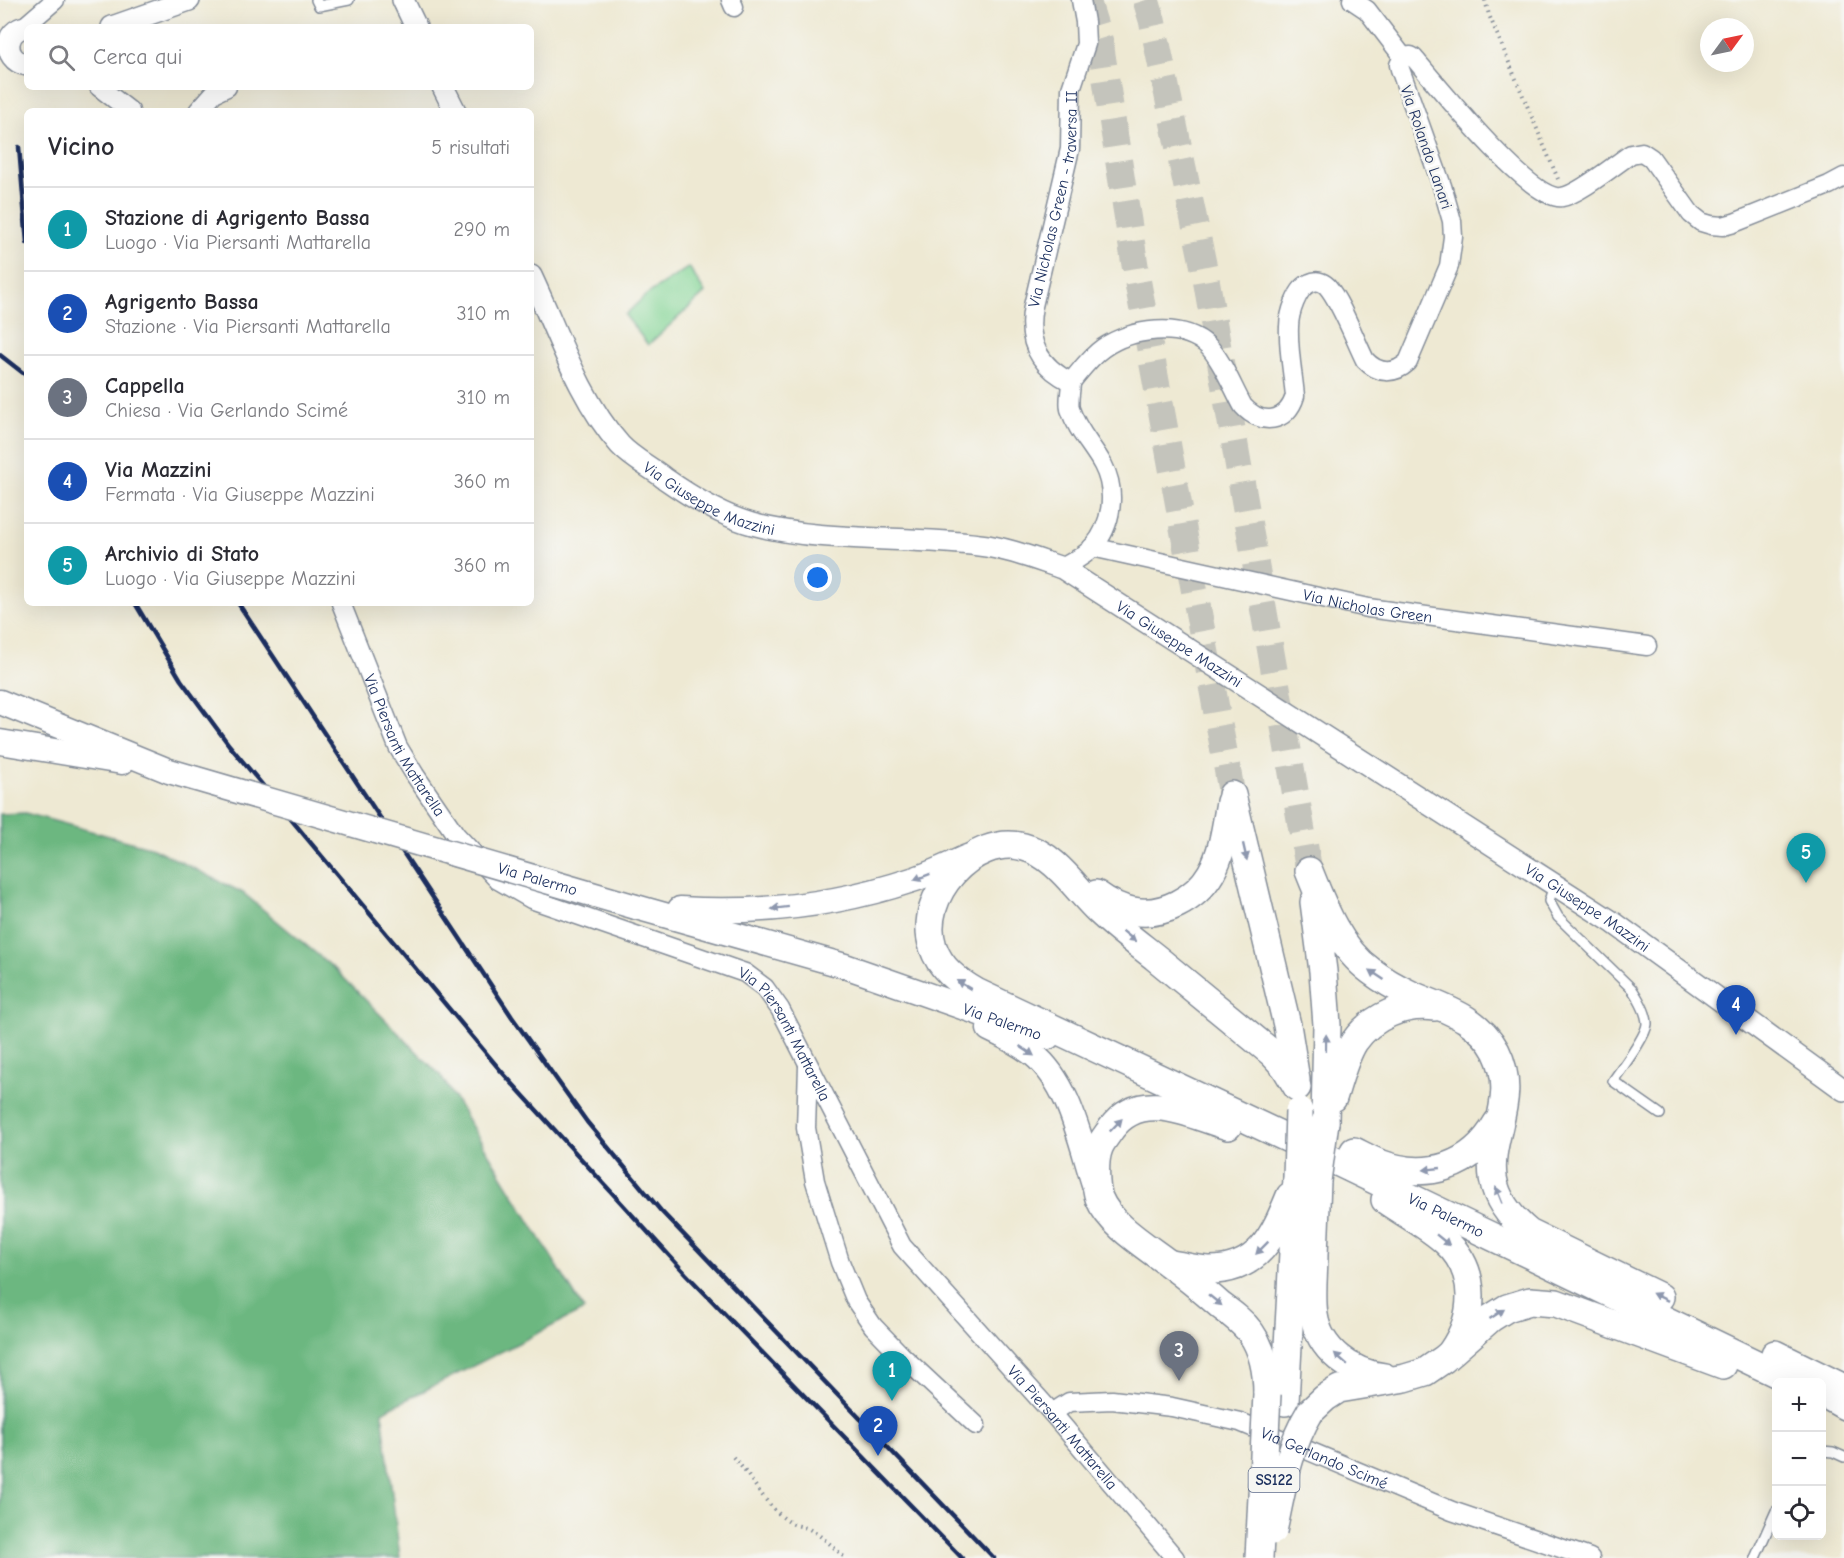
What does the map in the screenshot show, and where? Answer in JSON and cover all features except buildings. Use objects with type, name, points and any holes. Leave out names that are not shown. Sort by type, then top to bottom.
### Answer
[{"type":"main road","points":[[0,702],[168,771]]},
{"type":"main road","points":[[0,720],[168,771]]},
{"type":"main road","points":[[0,742],[168,771]]},
{"type":"main road","name":"Via Palermo","points":[[168,771],[845,966],[1130,1065],[1308,1148],[1784,1378]]},
{"type":"main road","points":[[1056,867],[1117,907],[1134,912],[1156,912],[1177,904],[1196,891],[1211,873],[1222,844],[1232,795],[1287,1025],[1307,1180],[1314,1315],[1331,1350],[1348,1366],[1370,1375],[1394,1378]]},
{"type":"main road","points":[[636,907],[724,912],[757,911],[838,900],[912,880],[990,848],[1023,846],[1040,852],[1099,912],[1273,1054],[1285,1067],[1298,1099]]},
{"type":"main road","points":[[975,854],[942,886],[934,905],[929,924],[933,946],[942,964],[955,979],[976,992],[1130,1065]]},
{"type":"main road","points":[[1324,1122],[1327,1025],[1323,971],[1309,871],[1323,906],[1337,932],[1369,969],[1408,993],[1473,1023],[1496,1051],[1505,1086],[1491,1172],[1504,1208],[1522,1227],[1833,1399]]},
{"type":"main road","points":[[900,986],[1008,1039],[1034,1055],[1052,1075],[1064,1097],[1099,1198],[1115,1221],[1242,1322],[1253,1335],[1276,1398]]},
{"type":"main road","points":[[1263,1558],[1276,1398],[1307,1180],[1324,1122],[1348,1053],[1368,1027],[1386,1014],[1409,1007],[1429,1006],[1448,1010]]},
{"type":"main road","points":[[1204,1099],[1278,1113],[1379,1163],[1422,1170],[1454,1164],[1473,1153],[1490,1136],[1502,1107]]},
{"type":"main road","points":[[1099,1198],[1095,1164],[1099,1148],[1115,1124],[1130,1113],[1145,1107],[1165,1106],[1308,1148],[1446,1241],[1454,1250],[1466,1273],[1471,1299],[1465,1329],[1452,1351]]},
{"type":"main road","points":[[1169,1263],[1207,1270],[1226,1269],[1258,1253],[1271,1239],[1307,1180]]},
{"type":"main road","points":[[1263,1558],[1291,1451],[1310,1412],[1324,1398],[1339,1389],[1425,1372],[1444,1359],[1491,1318],[1507,1308],[1530,1301],[1556,1303],[1714,1362],[1772,1381]]},
{"type":"street","points":[[121,24],[189,0]]},
{"type":"street","points":[[403,0],[411,24]]},
{"type":"street","name":"Via Nicholas Green - traversa II","points":[[1071,382],[1050,369],[1042,360],[1032,338],[1031,327],[1033,306],[1070,149],[1071,89],[1086,44],[1081,0]]},
{"type":"street","points":[[1352,0],[1367,10],[1403,57]]},
{"type":"street","points":[[34,24],[54,1]]},
{"type":"street","name":"Via Rolando Lanari","points":[[1071,382],[1097,352],[1111,343],[1133,335],[1155,331],[1181,333],[1208,345],[1248,412],[1263,419],[1279,417],[1292,407],[1295,396],[1288,326],[1301,290],[1314,281],[1327,286],[1344,315],[1365,360],[1370,365],[1383,372],[1391,372],[1403,367],[1408,362],[1449,266],[1453,237],[1452,221],[1442,186],[1400,69],[1399,65],[1403,57],[1414,58],[1480,136],[1539,190],[1552,197],[1566,196]]},
{"type":"street","points":[[103,90],[126,108]]},
{"type":"street","points":[[201,108],[214,93],[220,90]]},
{"type":"street","points":[[445,90],[453,108]]},
{"type":"street","points":[[1566,196],[1631,154],[1642,152],[1652,158],[1691,214],[1701,222],[1723,226],[1844,177]]},
{"type":"street","name":"Via Giuseppe Mazzini","points":[[534,283],[583,389],[607,428],[622,446],[679,489],[713,509],[752,524],[806,533],[980,545],[1009,551],[1062,568],[1614,923],[1844,1090]]},
{"type":"street","points":[[1062,568],[1092,547],[1108,522],[1111,497],[1109,480],[1103,464],[1079,432],[1070,407],[1071,382]]},
{"type":"street","name":"Via Nicholas Green","points":[[1092,547],[1368,608],[1647,646]]},
{"type":"street","name":"Via Piersanti Mattarella","points":[[342,606],[398,747],[456,835],[498,880],[531,899],[745,973],[755,979],[773,998],[902,1246],[1052,1413],[1175,1558]]},
{"type":"street","points":[[808,1064],[806,1128],[815,1180],[840,1262],[852,1292],[873,1326],[976,1425]]},
{"type":"street","name":"Via Gerlando Scimé","points":[[1052,1413],[1069,1402],[1112,1401],[1172,1407],[1240,1422],[1452,1511],[1590,1558]]},
{"type":"lane","points":[[316,0],[319,6],[349,0]]},
{"type":"lane","points":[[1554,885],[1549,901],[1558,917],[1632,989],[1641,1003],[1647,1024],[1638,1044],[1613,1081],[1660,1114]]},
{"type":"lane","points":[[1826,1451],[1844,1457]]},
{"type":"lane","points":[[1755,1558],[1772,1520]]},
{"type":"path","points":[[1485,0],[1489,15],[1566,196]]},
{"type":"path","points":[[733,1457],[762,1496],[792,1524],[806,1527],[821,1536],[845,1558]]},
{"type":"green space","points":[[689,267],[705,293],[648,345],[625,315],[646,295]]},
{"type":"green space","points":[[25,813],[153,848],[243,893],[336,970],[441,1076],[584,1310],[382,1412],[400,1558],[0,1558],[0,814]]},
{"type":"tunnel","points":[[1087,0],[1100,42],[1137,278],[1232,795]]},
{"type":"tunnel","points":[[1146,0],[1205,273],[1309,871]]},
{"type":"railway","points":[[19,147],[24,207]]},
{"type":"railway","points":[[0,355],[24,374]]},
{"type":"railway","points":[[137,606],[181,680],[229,745],[501,1071],[686,1274],[962,1558]]},
{"type":"railway","points":[[240,606],[512,1017],[587,1122],[661,1211],[994,1558]]},
{"type":"place","name":"Archivio di Stato","points":[[1806,883]]},
{"type":"place","name":"Via Mazzini","points":[[1736,1035]]},
{"type":"place","name":"Cappella","points":[[1179,1381]]},
{"type":"place","name":"Stazione di Agrigento Bassa","points":[[892,1401]]},
{"type":"place","name":"Agrigento Bassa","points":[[878,1456]]}]
